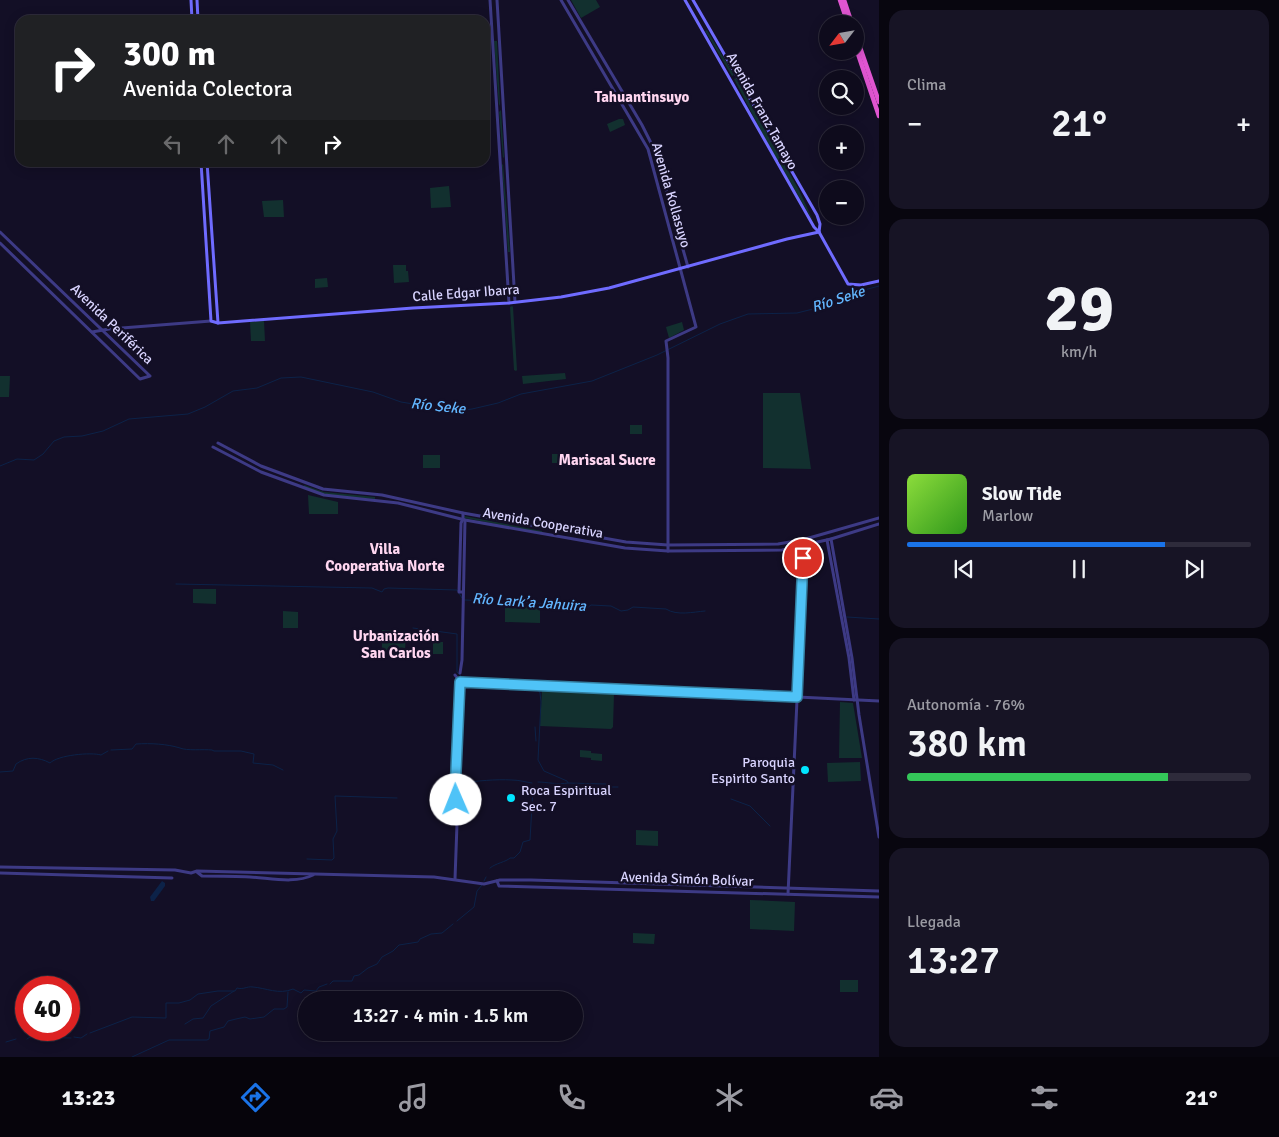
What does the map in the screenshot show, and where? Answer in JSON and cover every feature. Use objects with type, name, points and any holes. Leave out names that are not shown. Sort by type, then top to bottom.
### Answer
[{"type":"highway","points":[[840,0],[845,15]]},
{"type":"highway","points":[[844,0],[849,15]]},
{"type":"highway","points":[[864,59],[879,102]]},
{"type":"highway","points":[[862,60],[873,85],[879,116]]},
{"type":"main road","points":[[191,0],[192,15]]},
{"type":"main road","points":[[197,0],[198,15]]},
{"type":"main road","name":"Avenida Franz Tamayo","points":[[685,0],[848,284],[861,285],[879,281]]},
{"type":"main road","name":"Avenida Franz Tamayo","points":[[693,0],[817,215],[820,224],[819,232]]},
{"type":"main road","points":[[201,167],[211,320]]},
{"type":"main road","points":[[207,167],[218,323]]},
{"type":"main road","name":"Calle Edgar Ibarra","points":[[211,320],[218,323],[413,308],[509,303],[584,293],[633,282],[787,239],[819,232]]},
{"type":"street","points":[[490,0],[509,303]]},
{"type":"street","points":[[497,0],[515,302]]},
{"type":"street","name":"Avenida Kollasuyo","points":[[561,0],[648,148],[696,327],[666,341],[668,357],[668,545]]},
{"type":"street","name":"Avenida Kollasuyo","points":[[568,0],[655,151],[688,267]]},
{"type":"street","points":[[500,161],[506,160]]},
{"type":"street","name":"Avenida Periférica","points":[[0,232],[150,376],[140,379],[0,243]]},
{"type":"street","name":"Calle Edgar Ibarra","points":[[92,332],[211,320]]},
{"type":"street","name":"Avenida Cooperativa","points":[[218,443],[261,466],[324,489],[382,495],[463,513],[626,542],[668,545],[778,544],[802,540],[879,518]]},
{"type":"street","name":"Avenida Cooperativa","points":[[213,447],[260,472],[324,495],[398,503],[464,520],[606,545],[668,551],[762,551],[802,546],[879,525]]},
{"type":"street","points":[[460,673],[462,660],[461,523],[464,520],[463,513]]},
{"type":"street","points":[[829,539],[851,658],[879,837]]},
{"type":"street","points":[[668,545],[668,551]]},
{"type":"street","points":[[788,894],[802,546]]},
{"type":"street","points":[[455,675],[460,682],[455,793],[458,820],[455,879]]},
{"type":"street","points":[[460,682],[879,700]]},
{"type":"street","points":[[0,867],[175,870],[191,873],[197,871],[314,874],[455,879],[484,884],[497,881]]},
{"type":"street","points":[[197,871],[202,876],[280,879],[307,878],[314,874]]},
{"type":"street","points":[[0,873],[172,878]]},
{"type":"street","points":[[531,880],[531,886]]},
{"type":"street","name":"Avenida Simón Bolívar","points":[[497,881],[531,880],[879,891]]},
{"type":"street","name":"Avenida Simón Bolívar","points":[[497,881],[500,886],[879,897]]},
{"type":"street","points":[[610,888],[611,883]]},
{"type":"street","points":[[690,885],[690,891]]},
{"type":"street","points":[[738,892],[739,887]]},
{"type":"green space","points":[[571,0],[596,0],[600,7],[581,18]]},
{"type":"green space","points":[[707,30],[734,75],[732,76],[705,31]]},
{"type":"green space","points":[[494,41],[497,41],[499,106]]},
{"type":"green space","points":[[736,78],[799,190],[814,223],[764,137],[734,79]]},
{"type":"green space","points":[[501,110],[504,157],[503,158],[499,112]]},
{"type":"green space","points":[[623,119],[625,125],[610,132],[607,124]]},
{"type":"green space","points":[[503,164],[510,252],[508,252]]},
{"type":"green space","points":[[449,186],[451,207],[431,208],[430,188]]},
{"type":"green space","points":[[283,200],[284,217],[264,217],[262,201]]},
{"type":"green space","points":[[393,265],[406,265],[409,282],[394,283]]},
{"type":"green space","points":[[327,278],[328,287],[315,288],[315,279]]},
{"type":"green space","points":[[512,306],[516,371],[514,370],[510,307]]},
{"type":"green space","points":[[264,321],[265,341],[251,341],[250,322]]},
{"type":"green space","points":[[682,322],[684,330],[669,338],[666,327]]},
{"type":"green space","points":[[565,373],[566,379],[523,384],[522,376]]},
{"type":"green space","points":[[0,376],[10,376],[9,397],[0,397]]},
{"type":"green space","points":[[763,393],[800,393],[811,469],[763,468]]},
{"type":"green space","points":[[630,425],[642,425],[642,434],[630,434]]},
{"type":"green space","points":[[552,454],[564,454],[564,463],[552,463]]},
{"type":"green space","points":[[423,455],[440,455],[440,468],[423,468]]},
{"type":"green space","points":[[304,485],[324,492],[375,497],[375,499],[323,495],[303,488]]},
{"type":"green space","points":[[308,495],[338,502],[338,514],[309,514]]},
{"type":"green space","points":[[464,516],[542,531],[543,533],[465,518]]},
{"type":"green space","points":[[193,589],[216,589],[216,604],[193,603]]},
{"type":"green space","points":[[505,605],[540,606],[540,623],[505,622]]},
{"type":"green space","points":[[283,611],[298,612],[298,628],[283,628]]},
{"type":"green space","points":[[382,630],[406,631],[405,652],[382,651]]},
{"type":"green space","points":[[433,642],[443,642],[443,654],[433,654]]},
{"type":"green space","points":[[544,688],[612,691],[614,694],[613,727],[611,729],[540,726],[542,690]]},
{"type":"green space","points":[[840,702],[853,703],[862,758],[839,758]]},
{"type":"green space","points":[[580,750],[602,754],[602,761],[580,757]]},
{"type":"green space","points":[[860,762],[861,781],[828,782],[827,763]]},
{"type":"green space","points":[[636,830],[658,831],[658,846],[636,845]]},
{"type":"green space","points":[[750,900],[795,902],[794,931],[750,929]]},
{"type":"green space","points":[[633,933],[655,934],[654,944],[633,943]]},
{"type":"green space","points":[[840,980],[858,980],[858,992],[840,992]]},
{"type":"water","points":[[162,881],[165,883],[165,886],[154,901],[151,901],[150,897]]},
{"type":"waterway","name":"Río Seke","points":[[0,466],[17,459],[34,460],[43,454],[54,441],[64,437],[82,436],[103,431],[129,419],[188,414],[205,407],[233,391],[257,388],[281,378],[301,377],[373,392],[401,402],[457,411],[472,409],[498,403],[521,394],[592,381],[657,355],[720,324],[748,314],[797,313],[879,286]]},
{"type":"waterway","name":"Río Lark’a Jahuira","points":[[176,584],[372,588],[382,592],[388,588],[457,590],[462,598]]},
{"type":"waterway","name":"Río Lark’a Jahuira","points":[[465,600],[555,604],[556,607],[587,608],[591,605],[611,606],[621,611],[633,607],[666,609],[680,613],[705,611]]},
{"type":"waterway","name":"Río Lark’a Jahuira","points":[[847,617],[879,619]]},
{"type":"waterway","name":"Río Lark’a Jahuira","points":[[413,628],[457,634],[457,672],[464,679],[533,683]]},
{"type":"waterway","name":"Río Lark’a Jahuira","points":[[536,686],[540,693],[541,702],[538,760],[544,771],[568,783],[606,784],[610,787],[618,787]]},
{"type":"waterway","name":"Río Lark’a Jahuira","points":[[535,727],[536,741]]},
{"type":"waterway","points":[[111,750],[132,749],[136,744],[147,744],[187,749],[241,751],[254,754],[253,763],[273,765],[283,770]]},
{"type":"waterway","points":[[0,772],[13,771],[16,764],[29,759],[42,759],[50,763],[67,756],[83,754],[101,755],[108,751]]},
{"type":"waterway","points":[[453,796],[460,795],[460,783],[486,780],[517,780],[532,783]]},
{"type":"waterway","name":"Río Lark’a Jahuira","points":[[538,782],[568,783]]},
{"type":"waterway","name":"Río Lark’a Jahuira","points":[[490,868],[510,858],[514,858],[520,852],[523,842],[530,840],[533,788]]},
{"type":"waterway","name":"Río Lark’a Jahuira","points":[[307,859],[332,860],[334,858],[333,839],[337,831],[335,796],[397,798]]},
{"type":"waterway","name":"Río Lark’a Jahuira","points":[[731,799],[750,806],[770,826]]},
{"type":"waterway","name":"Río Lark’a Jahuira","points":[[484,881],[486,877]]},
{"type":"waterway","name":"Río Lark’a Jahuira","points":[[457,921],[474,907],[477,891],[482,885]]},
{"type":"waterway","name":"Río Lark’a Jahuira","points":[[330,984],[333,981],[352,981],[354,976],[377,964],[382,957],[399,945],[418,942],[420,939],[431,934],[442,933],[453,924]]},
{"type":"waterway","name":"Río Lark’a Jahuira","points":[[90,1033],[132,1017],[166,1018],[166,1003],[179,1003],[190,1000],[198,994],[235,991],[237,988],[251,987],[278,991],[293,989],[301,993],[304,990],[316,991],[319,987],[327,984]]},
{"type":"waterway","name":"Río Lark’a Jahuira","points":[[185,1024],[193,1019],[203,1018],[211,1006],[234,991]]},
{"type":"waterway","name":"Río Lark’a Jahuira","points":[[132,1057],[169,1040],[207,1040],[209,1039],[210,1031],[224,1027],[228,1021],[245,1017],[250,1019],[264,1017],[274,1009],[284,1009],[287,1007],[288,992]]},
{"type":"waterway","name":"Río Lark’a Jahuira","points":[[80,1038],[87,1034]]},
{"type":"waterway","name":"Río Lark’a Jahuira","points":[[6,1042],[15,1039]]},
{"type":"place","name":"Paroquia Espirito Santo","points":[[805,770]]},
{"type":"place","name":"Roca Espiritual Sec. 7","points":[[511,798]]},
{"type":"district","name":"Tahuantinsuyo","points":[[642,97]]},
{"type":"district","name":"Mariscal Sucre","points":[[607,460]]},
{"type":"district","name":"Villa Cooperativa Norte","points":[[385,558]]},
{"type":"district","name":"Urbanización San Carlos","points":[[396,644]]},
{"type":"route","points":[[456,800],[460,682],[797,697],[803,558]]}]
